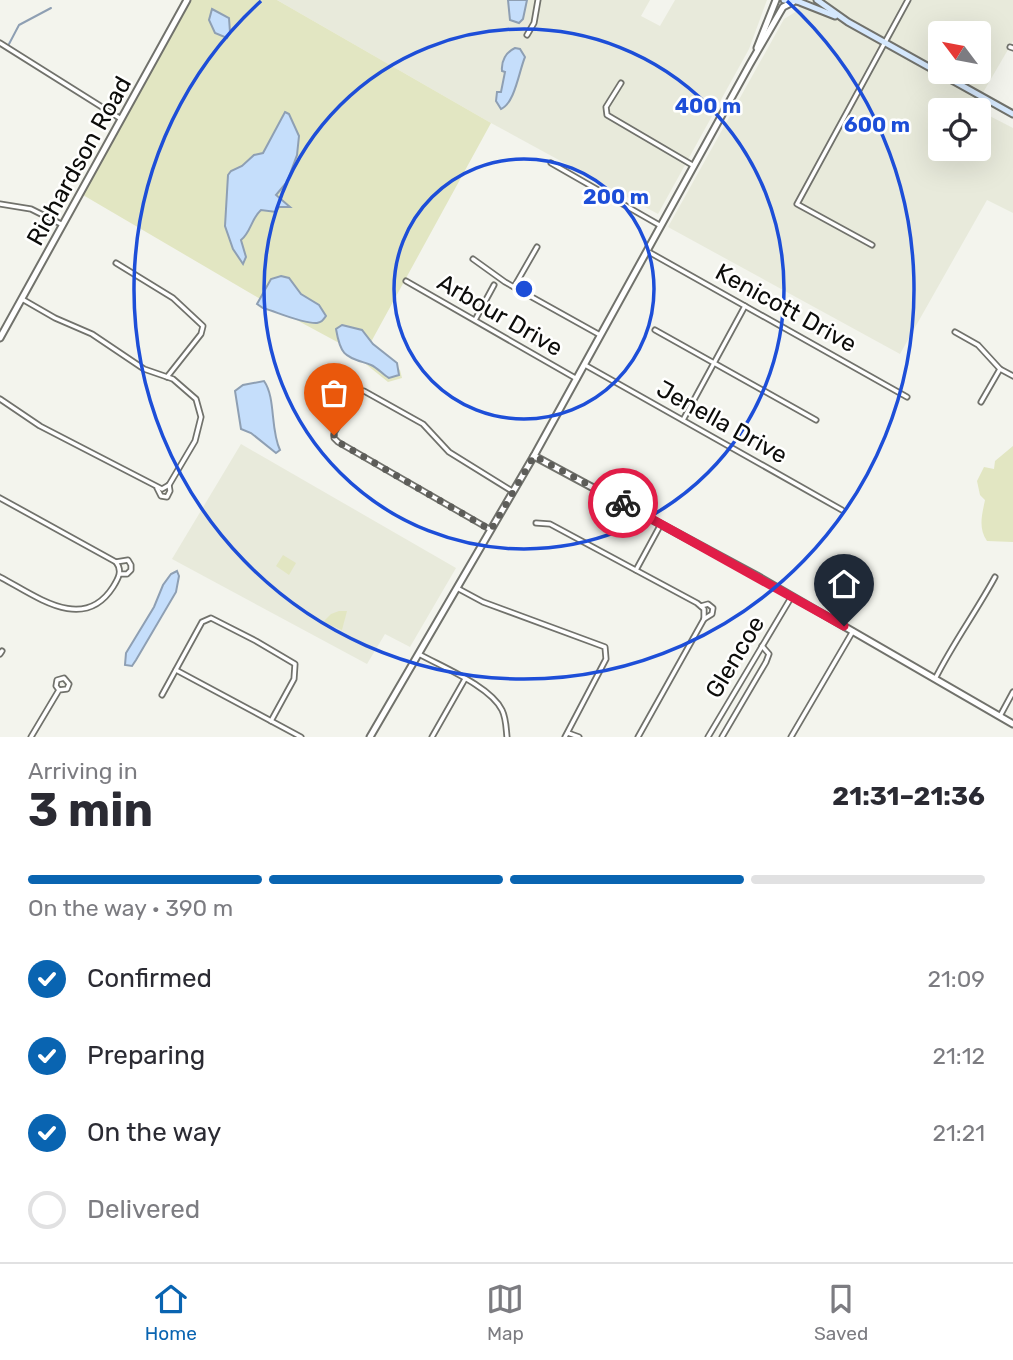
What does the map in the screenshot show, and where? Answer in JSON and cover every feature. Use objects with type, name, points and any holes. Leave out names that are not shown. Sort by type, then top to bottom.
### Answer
[{"type":"main road","points":[[785,0],[796,1],[848,22],[1013,114]]},
{"type":"main road","points":[[817,0],[848,22]]},
{"type":"street","name":"Richardson Road","points":[[0,338],[187,0]]},
{"type":"street","points":[[527,35],[534,23],[538,0]]},
{"type":"street","points":[[750,64],[776,0]]},
{"type":"street","points":[[872,245],[797,204],[908,0]]},
{"type":"street","points":[[370,737],[514,492],[750,64],[783,7],[796,1]]},
{"type":"street","points":[[0,43],[123,120]]},
{"type":"street","points":[[621,83],[606,107],[607,115],[694,166]]},
{"type":"street","points":[[551,163],[661,226]]},
{"type":"street","points":[[0,204],[30,209],[64,226]]},
{"type":"street","points":[[514,287],[537,247]]},
{"type":"street","name":"Kenicott Drive","points":[[647,251],[907,397]]},
{"type":"street","points":[[473,259],[514,287],[600,336]]},
{"type":"street","points":[[116,264],[173,298],[203,326],[201,334],[167,377]]},
{"type":"street","name":"Arbour Drive","points":[[405,281],[577,379]]},
{"type":"street","points":[[475,320],[494,285]]},
{"type":"street","points":[[22,299],[55,318],[92,334],[137,365],[182,384],[196,399],[201,417],[195,441],[167,487]]},
{"type":"street","points":[[682,420],[745,306]]},
{"type":"street","points":[[655,330],[816,420]]},
{"type":"street","points":[[955,332],[978,345],[1000,369],[1013,376]]},
{"type":"street","name":"Jenella Drive","points":[[585,365],[842,510]]},
{"type":"street","points":[[981,402],[1000,369]]},
{"type":"street","points":[[491,530],[334,438],[334,433],[356,395],[364,391],[423,424],[449,452],[514,492]]},
{"type":"street","points":[[0,399],[40,426],[157,488],[164,497],[170,491],[167,487]]},
{"type":"street","points":[[534,456],[792,596],[1013,724]]},
{"type":"street","points":[[157,488],[167,487]]},
{"type":"street","points":[[0,498],[116,562],[120,574],[106,597],[81,610],[60,608],[0,577]]},
{"type":"street","points":[[537,523],[550,524],[705,610],[704,618],[638,737]]},
{"type":"street","points":[[636,570],[661,524]]},
{"type":"street","points":[[116,562],[123,559],[128,560],[131,565],[127,574],[120,574]]},
{"type":"street","points":[[935,679],[995,577]]},
{"type":"street","points":[[457,588],[483,602],[605,647],[606,659],[566,735],[579,737]]},
{"type":"street","name":"Glencoe","points":[[708,737],[792,596]]},
{"type":"street","points":[[701,606],[708,604],[713,608],[712,614],[704,618]]},
{"type":"street","points":[[162,695],[205,619],[211,618],[295,664],[294,679],[271,721]]},
{"type":"street","points":[[791,737],[853,631]]},
{"type":"street","points":[[722,737],[768,658],[769,654],[762,646]]},
{"type":"street","points":[[419,653],[488,693],[505,716],[507,737]]},
{"type":"street","points":[[176,670],[301,737]]},
{"type":"street","points":[[432,737],[465,680]]},
{"type":"street","points":[[31,737],[59,690]]},
{"type":"street","points":[[1000,716],[1013,692]]},
{"type":"shaded area","points":[[277,0],[650,0],[641,16],[660,26],[675,0],[767,0],[749,49],[658,214],[491,123]]},
{"type":"shaded area","points":[[803,0],[1013,0],[1013,41],[991,79],[991,21],[928,21],[928,84],[988,84],[980,98],[928,98],[928,161],[991,161],[991,117],[1013,128],[1013,213],[987,200],[900,354],[668,227],[784,19],[797,11]]},
{"type":"shaded area","points":[[241,444],[456,568],[410,647],[385,634],[367,664],[172,559]]},
{"type":"green space","points":[[189,0],[277,0],[491,123],[371,342],[400,370],[402,378],[388,382],[341,344],[83,195]]},
{"type":"green space","points":[[1013,446],[1013,542],[987,541],[982,526],[985,500],[980,495],[977,481],[984,467],[994,469],[995,461]]},
{"type":"green space","points":[[283,555],[296,563],[289,575],[276,566]]},
{"type":"green space","points":[[347,611],[342,630],[323,622],[331,614]]},
{"type":"water","points":[[508,0],[527,0],[523,19],[519,23],[510,20]]},
{"type":"water","points":[[212,9],[229,18],[230,32],[227,38],[215,33],[209,20]]},
{"type":"water","points":[[515,48],[520,49],[525,57],[513,94],[501,109],[496,101],[497,92],[501,92],[505,72],[502,71],[502,64],[507,54]]},
{"type":"water","points":[[285,112],[289,114],[299,136],[297,155],[287,182],[276,195],[290,207],[279,207],[276,212],[261,210],[241,240],[246,257],[243,264],[233,249],[225,226],[228,175],[254,155],[263,153]]},
{"type":"water","points":[[281,276],[289,278],[301,294],[319,305],[326,316],[322,321],[305,322],[257,304],[271,279]]},
{"type":"water","points":[[342,325],[362,330],[373,344],[397,363],[399,375],[389,378],[374,366],[346,354],[340,346],[336,329]]},
{"type":"water","points":[[264,381],[270,396],[280,450],[276,453],[251,433],[241,429],[235,391],[243,385]]},
{"type":"water","points":[[177,571],[179,576],[176,592],[132,666],[125,665],[126,653],[154,607],[163,585],[171,574]]},
{"type":"waterway","points":[[9,44],[19,25],[51,8]]},
{"type":"way so far","points":[[334,435],[338,442],[491,530],[534,456],[623,503]]},
{"type":"route","points":[[623,503],[844,626]]}]
